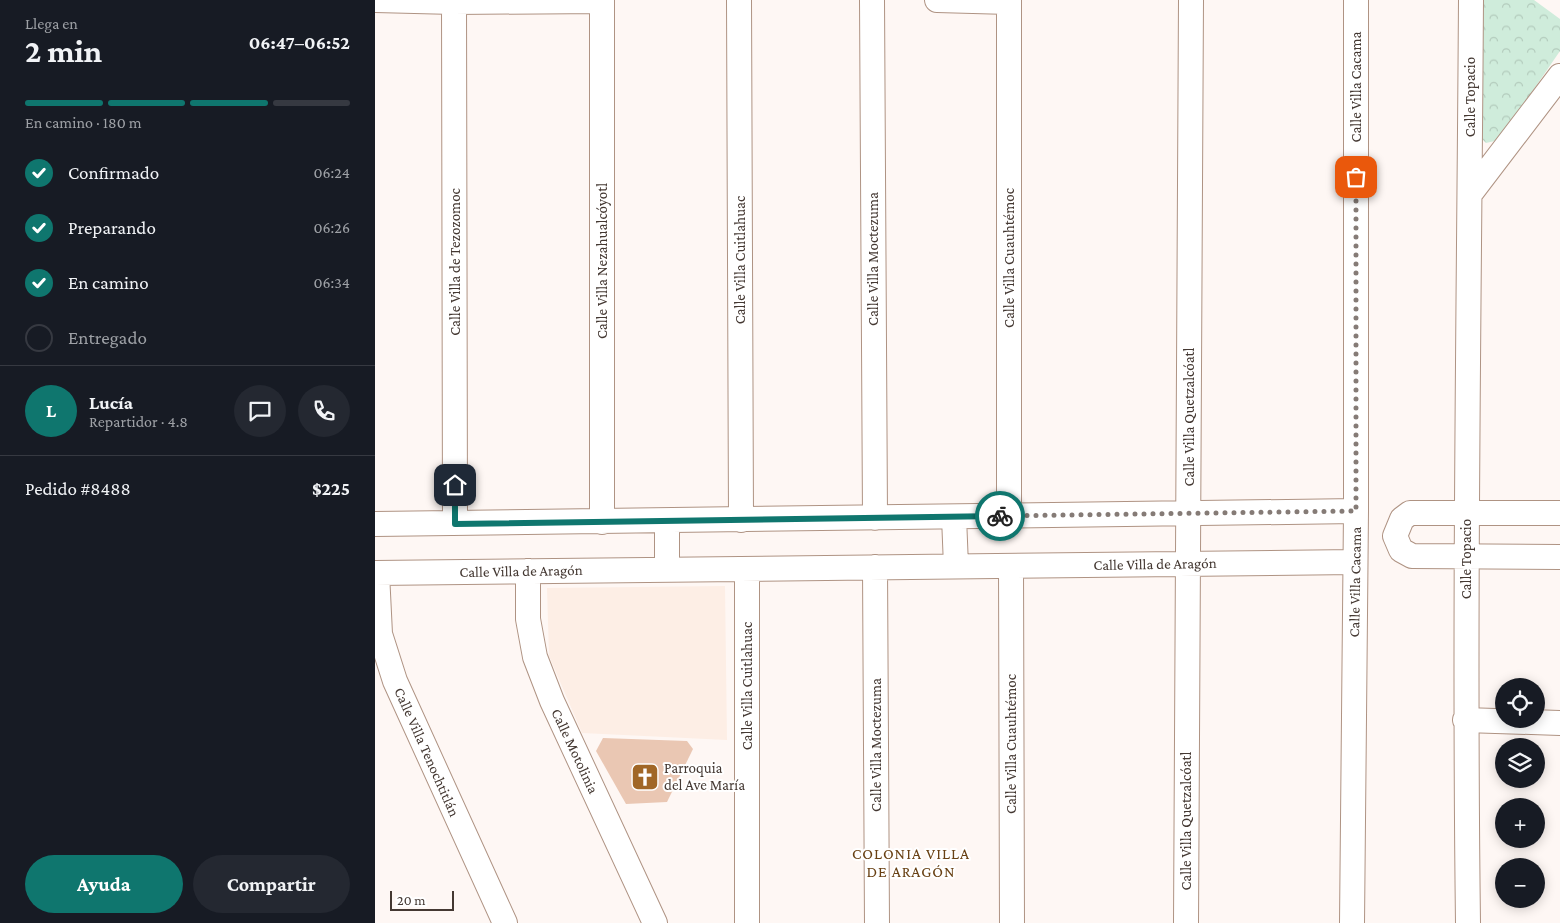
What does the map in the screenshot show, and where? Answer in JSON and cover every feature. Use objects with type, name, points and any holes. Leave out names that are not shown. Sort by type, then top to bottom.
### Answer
[{"type":"street","points":[[375,0],[602,1]]},
{"type":"street","name":"Calle Villa Cuitlahuac","points":[[739,0],[741,520]]},
{"type":"street","name":"Calle Villa Moctezuma","points":[[872,0],[875,518]]},
{"type":"street","points":[[937,0],[1009,1]]},
{"type":"street","name":"Calle Villa Quetzalcóatl","points":[[1186,923],[1191,0]]},
{"type":"street","name":"Calle Villa Cacama","points":[[1351,923],[1356,511],[1356,0]]},
{"type":"street","name":"Calle Topacio","points":[[1468,923],[1465,720],[1471,0]]},
{"type":"street","name":"Calle Villa de Tezozomoc","points":[[454,1],[455,524]]},
{"type":"street","name":"Calle Villa Nezahualcóyotl","points":[[602,1],[602,522]]},
{"type":"street","name":"Calle Villa Cuauhtémoc","points":[[1009,1],[1009,516]]},
{"type":"street","points":[[1470,194],[1560,76]]},
{"type":"street","points":[[375,524],[1356,511]]},
{"type":"street","points":[[1560,513],[1409,513],[1401,519],[1395,536],[1401,550],[1412,556],[1560,556]]},
{"type":"street","points":[[954,517],[956,566]]},
{"type":"street","points":[[667,521],[667,570]]},
{"type":"street","name":"Calle Villa de Aragón","points":[[376,573],[1355,562]]},
{"type":"street","name":"Calle Villa Cuauhtémoc","points":[[1011,566],[1012,923]]},
{"type":"street","name":"Calle Villa Moctezuma","points":[[875,567],[877,923]]},
{"type":"street","name":"Calle Villa Cuitlahuac","points":[[747,569],[747,923]]},
{"type":"street","name":"Calle Motolinia","points":[[528,571],[528,619],[535,657],[552,701],[655,923]]},
{"type":"street","name":"Calle Villa Tenochtitlán","points":[[376,573],[380,634],[395,681],[505,923]]},
{"type":"street","points":[[1465,720],[1560,723]]},
{"type":"shaded area","points":[[725,586],[727,740],[582,733],[549,656],[547,588]]},
{"type":"green space","points":[[1478,0],[1534,0],[1560,19],[1560,51],[1499,140],[1486,143],[1476,133]]},
{"type":"building","name":"Parroquia del Ave María","points":[[603,738],[687,741],[693,749],[667,802],[626,804],[596,751]]},
{"type":"way so far","points":[[1000,516],[1356,511],[1356,177]]},
{"type":"place","name":"Parroquia del Ave María","points":[[645,777]]},
{"type":"district","name":"COLONIA VILLA DE ARAGÓN","points":[[911,862]]},
{"type":"route","points":[[455,485],[455,524],[1000,516]]}]
